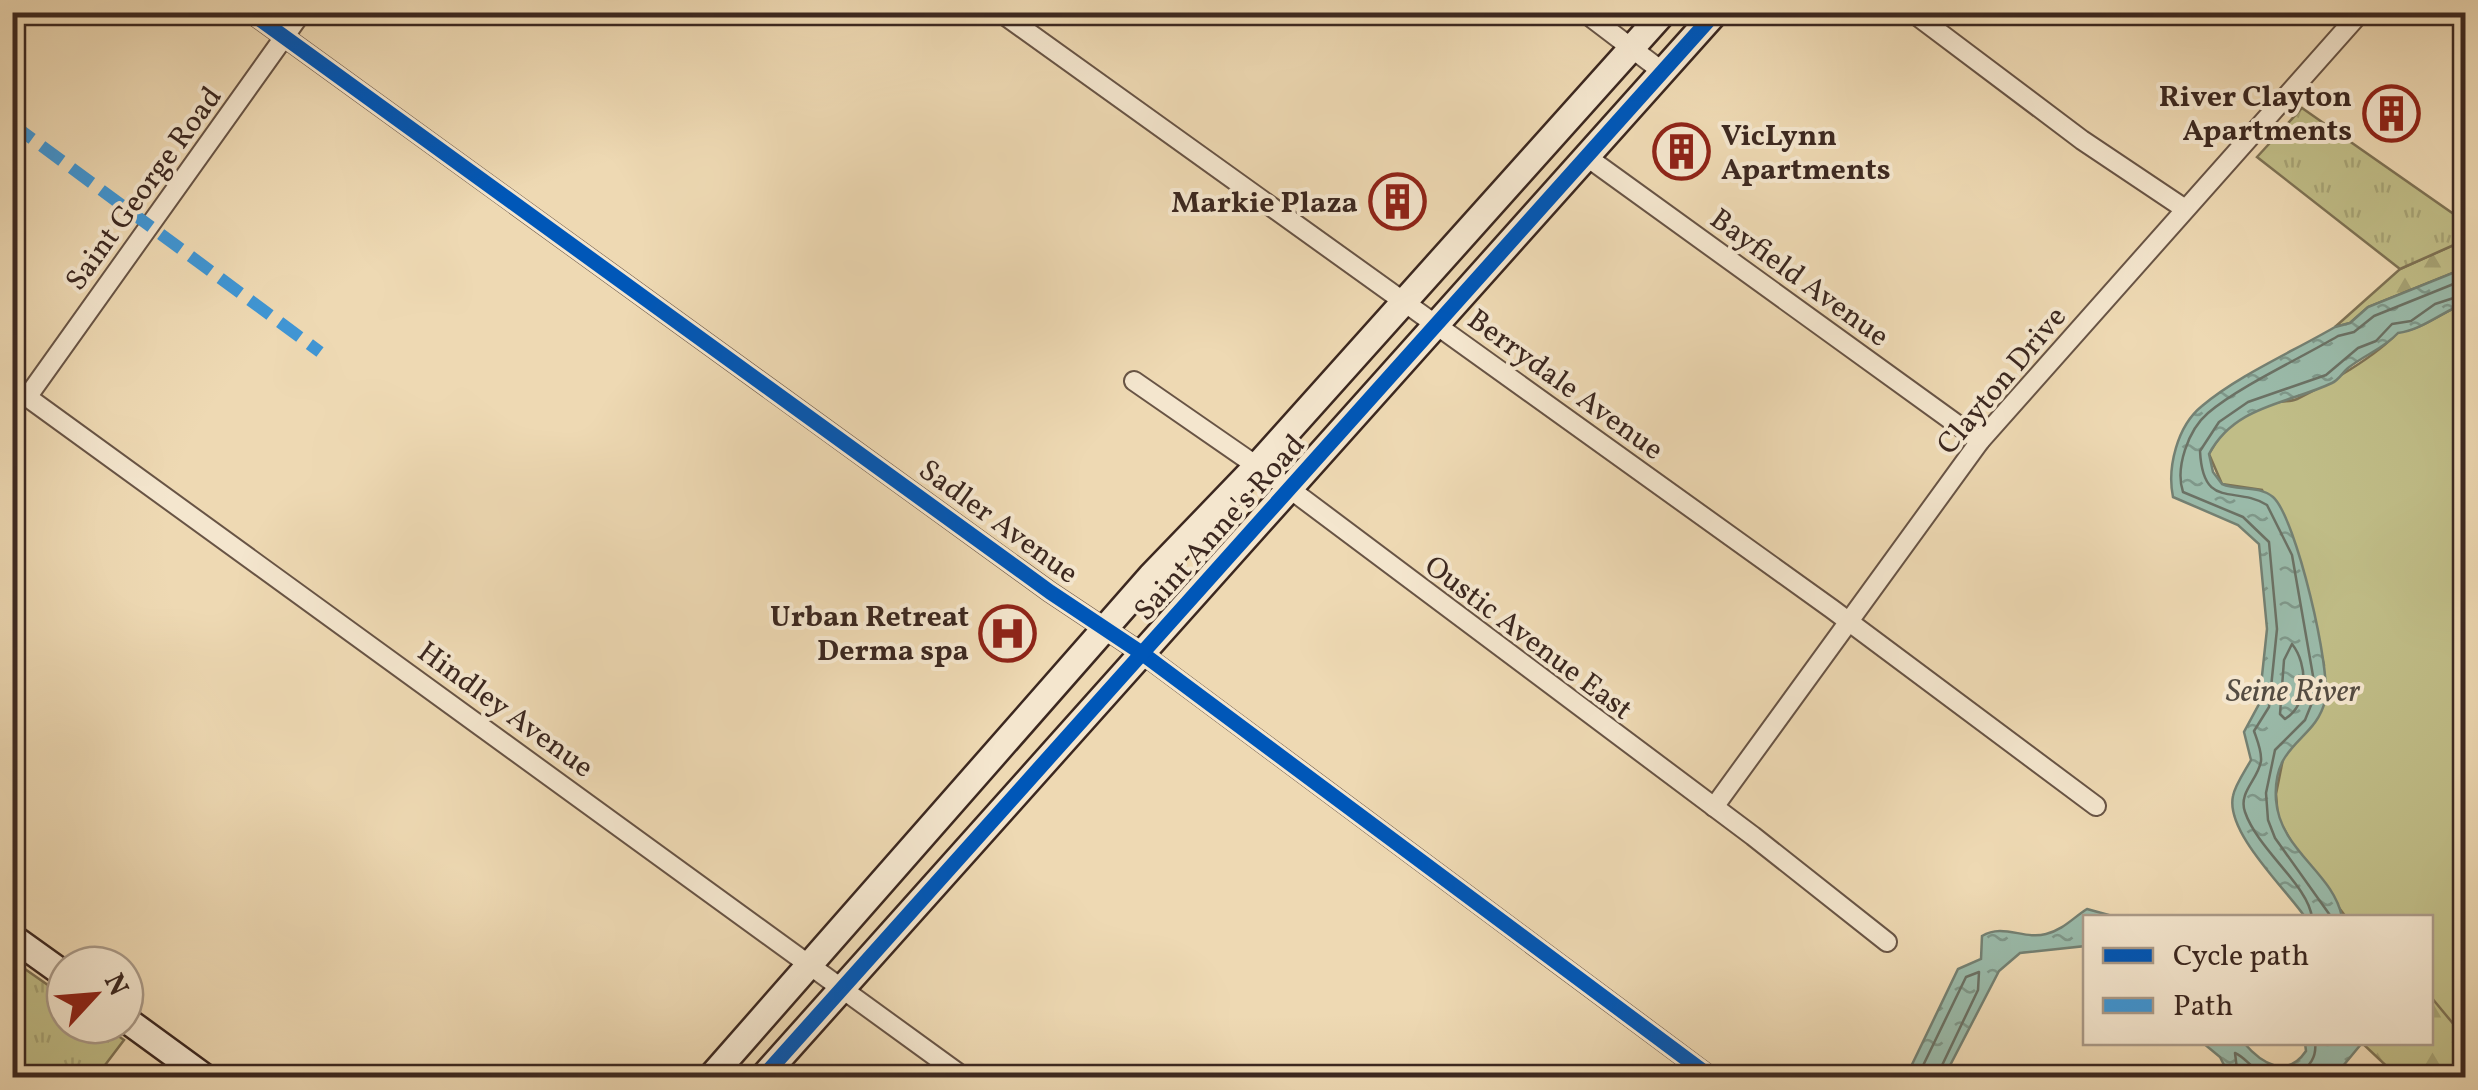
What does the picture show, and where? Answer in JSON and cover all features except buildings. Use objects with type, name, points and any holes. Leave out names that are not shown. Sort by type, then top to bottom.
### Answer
[{"type":"main road","name":"Saint Anne's Road","points":[[710,1078],[1664,12]]},
{"type":"main road","name":"Saint Anne's Road","points":[[762,1078],[1716,12]]},
{"type":"main road","points":[[12,937],[45,961]]},
{"type":"main road","points":[[145,1033],[206,1078]]},
{"type":"street","name":"Sadler Avenue","points":[[250,12],[1106,632],[1143,654],[1712,1078]]},
{"type":"street","name":"Saint George Road","points":[[20,391],[302,12]]},
{"type":"street","name":"Berrydale Avenue","points":[[1000,12],[1400,304],[1436,325],[1852,623],[2096,806]]},
{"type":"street","points":[[1584,12],[1663,72]]},
{"type":"street","points":[[1912,12],[2082,140],[2185,209]]},
{"type":"street","name":"Clayton Drive","points":[[1714,807],[1852,623],[1980,441],[2361,12]]},
{"type":"street","name":"Bayfield Avenue","points":[[1587,157],[1980,441]]},
{"type":"street","name":"Oustic Avenue East","points":[[1134,381],[1290,489],[1887,942]]},
{"type":"street","name":"Hindley Avenue","points":[[20,391],[965,1078]]},
{"type":"green space","points":[[2302,108],[2465,222],[2465,240],[2400,269],[2257,157]]},
{"type":"green space","points":[[2465,240],[2465,268],[2368,307],[2350,323],[2335,327],[2400,269]]},
{"type":"green space","points":[[2465,303],[2465,1077],[2433,1045],[2433,915],[2344,915],[2298,854],[2278,818],[2276,794],[2284,754],[2312,726],[2324,665],[2313,622],[2262,490],[2222,484],[2209,454],[2228,428],[2245,415],[2309,393],[2364,360],[2398,332]]},
{"type":"green space","points":[[12,960],[45,983],[45,1045],[120,1045],[96,1077],[13,1077]]},
{"type":"green space","points":[[2433,999],[2465,1038],[2465,1077],[2398,1077],[2364,1045],[2433,1045]]},
{"type":"water","name":"Seine River","points":[[2465,268],[2465,303],[2398,333],[2332,383],[2248,416],[2233,425],[2209,454],[2213,472],[2222,484],[2267,493],[2282,510],[2318,629],[2325,701],[2313,726],[2281,766],[2276,800],[2287,833],[2328,887],[2341,915],[2303,915],[2247,843],[2233,810],[2234,792],[2251,760],[2244,732],[2259,704],[2267,629],[2259,544],[2238,525],[2173,497],[2171,473],[2180,436],[2202,406],[2266,364],[2350,323],[2368,307]]},
{"type":"water","points":[[2087,909],[2109,915],[2083,915],[2083,946],[2020,953],[1999,971],[1944,1077],[1906,1077],[1958,969],[1981,959],[1982,936],[1998,931],[2038,935],[2063,926]]},
{"type":"water","points":[[2205,1045],[2246,1045],[2267,1062],[2283,1066],[2299,1060],[2305,1045],[2360,1045],[2333,1078],[2230,1077],[2220,1057]]},
{"type":"marked path","points":[[12,124],[320,352]]},
{"type":"cycle path","points":[[250,12],[1050,592],[1143,654],[1712,1078]]},
{"type":"cycle path","points":[[762,1078],[1716,12]]},
{"type":"place","name":"River Clayton Apartments","points":[[2391,113]]},
{"type":"place","name":"VicLynn Apartments","points":[[1682,152]]},
{"type":"place","name":"Markie Plaza","points":[[1397,202]]},
{"type":"place","name":"Urban Retreat Derma spa","points":[[1008,633]]}]
